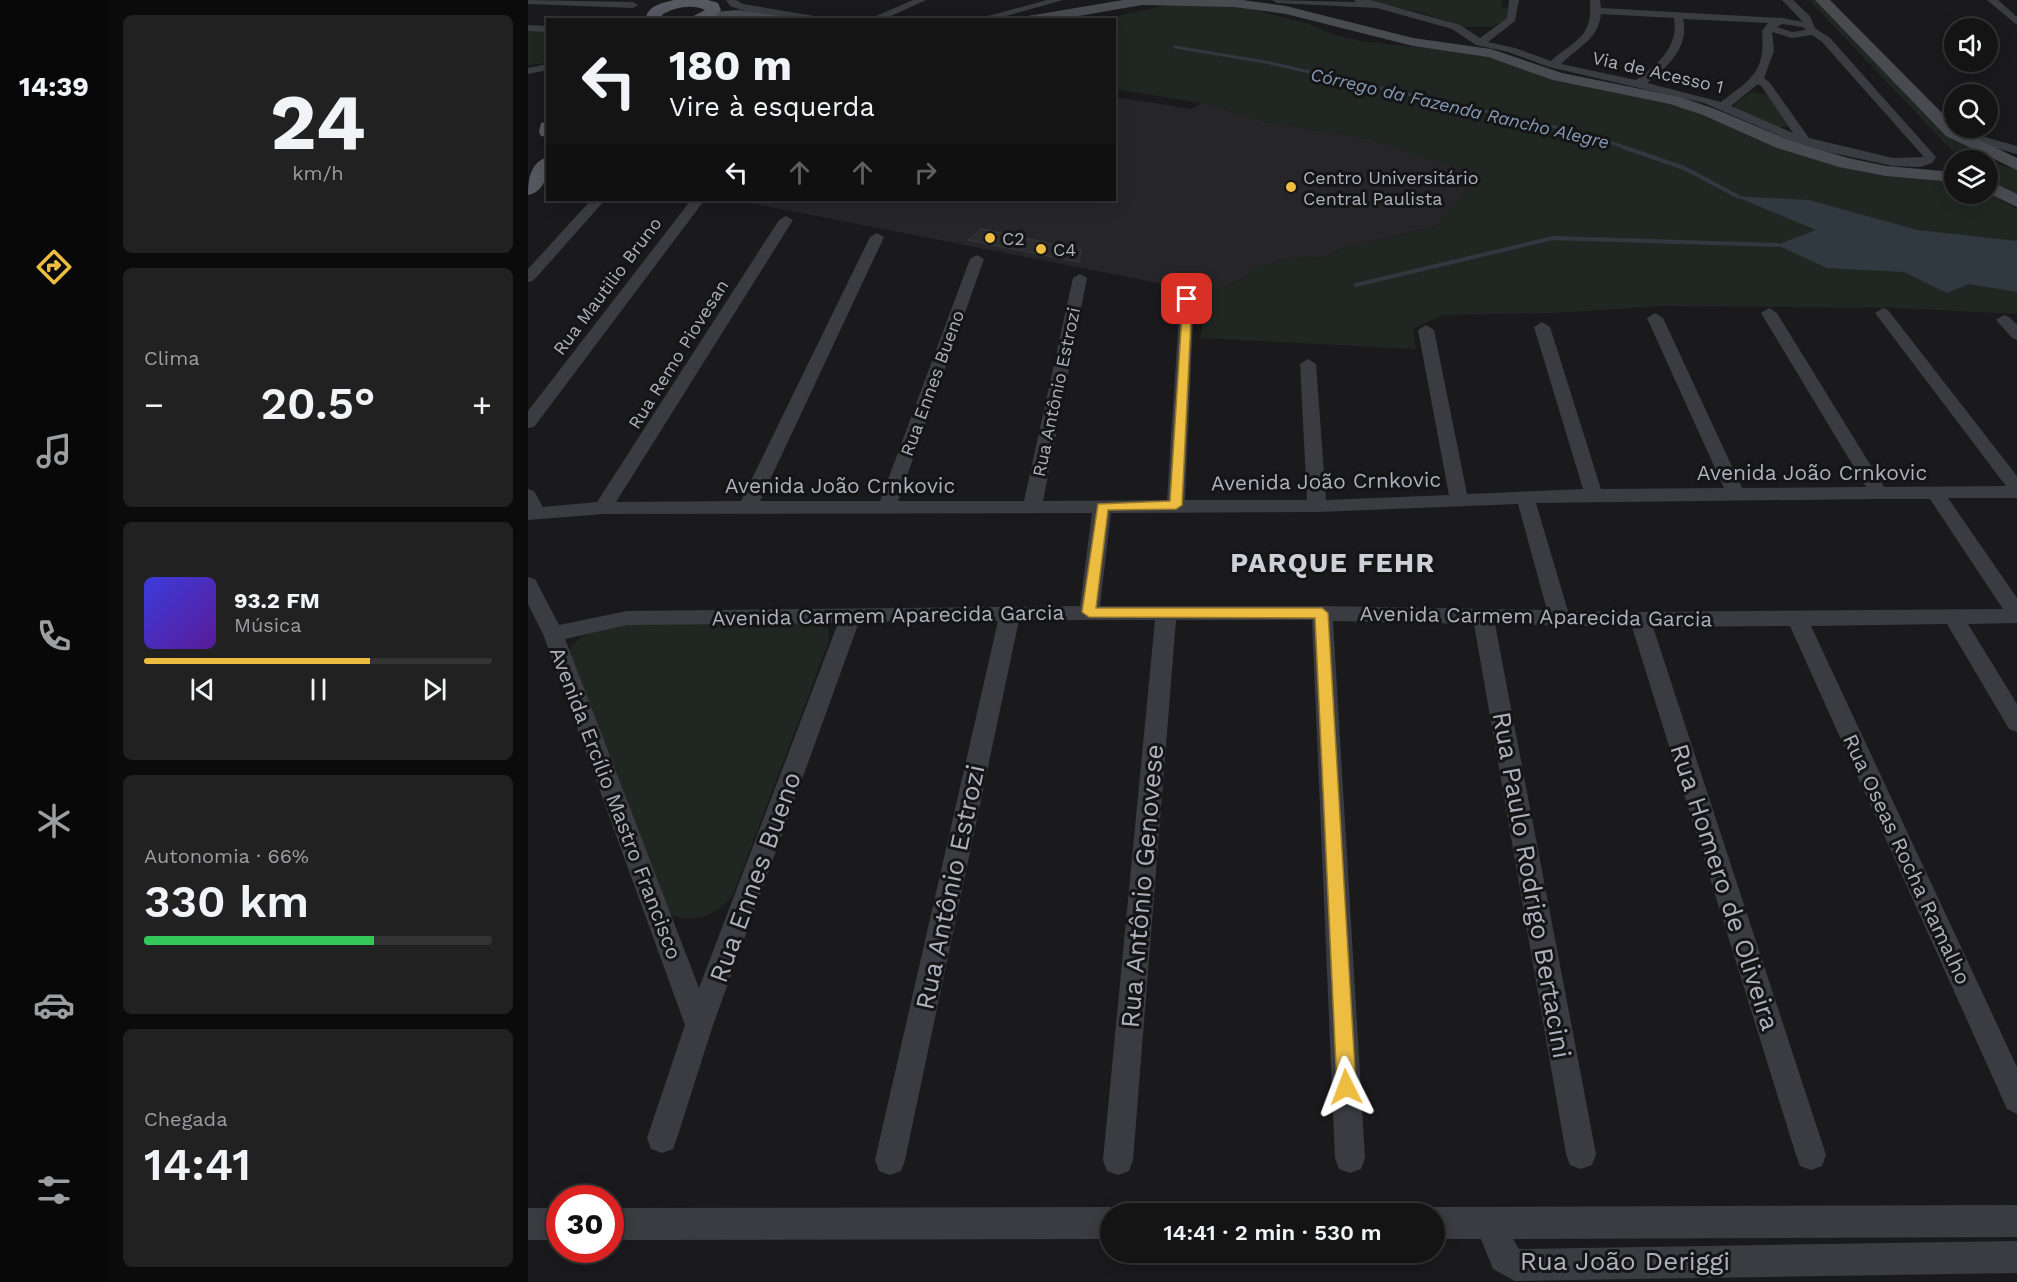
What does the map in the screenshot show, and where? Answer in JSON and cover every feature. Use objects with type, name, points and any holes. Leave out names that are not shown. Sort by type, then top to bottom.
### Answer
[{"type":"main road","points":[[655,18],[654,14],[658,10],[681,2],[705,9]]},
{"type":"main road","points":[[528,189],[546,166]]},
{"type":"main road","points":[[528,212],[546,191]]},
{"type":"street","points":[[731,0],[733,4],[783,16],[802,5]]},
{"type":"street","points":[[877,18],[921,0]]},
{"type":"street","points":[[986,18],[1058,0]]},
{"type":"street","name":"Via de Acesso 1","points":[[1277,0],[1356,2],[1381,7],[1456,27],[1480,43],[1511,50],[1553,65],[1687,94],[1723,106],[1805,141],[1882,160],[1914,163],[1928,160],[1930,157],[1827,44],[1810,30]]},
{"type":"street","points":[[1480,43],[1512,19],[1514,0]]},
{"type":"street","points":[[1787,0],[1801,5],[1924,126]]},
{"type":"street","points":[[1822,0],[1952,132],[2014,158]]},
{"type":"street","points":[[1992,0],[2015,18]]},
{"type":"street","points":[[528,1],[633,6]]},
{"type":"street","points":[[1038,18],[1142,4],[1182,1],[1219,2],[1334,27],[1491,53],[1542,72],[1576,81],[1674,100],[1709,112],[1783,144],[1824,157],[1864,167],[1944,176]]},
{"type":"street","points":[[1093,18],[1142,4]]},
{"type":"street","points":[[1553,65],[1589,36],[1596,24],[1596,5],[1678,16],[1793,22],[1810,30]]},
{"type":"street","points":[[1793,22],[1800,17],[1801,5]]},
{"type":"street","points":[[1801,5],[1811,23],[1810,30]]},
{"type":"street","points":[[705,9],[749,15],[808,18]]},
{"type":"street","points":[[1054,15],[1063,18]]},
{"type":"street","points":[[1638,84],[1655,72],[1674,50],[1681,28],[1678,16]]},
{"type":"street","points":[[1735,18],[1771,27],[1785,34]]},
{"type":"street","points":[[1723,106],[1758,79],[1768,57],[1767,31],[1782,21]]},
{"type":"street","points":[[528,27],[546,29]]},
{"type":"street","points":[[1334,27],[1364,39],[1449,47]]},
{"type":"street","points":[[1456,27],[1484,30],[1502,27]]},
{"type":"street","points":[[1769,45],[1776,37],[1810,30]]},
{"type":"street","points":[[1364,39],[1381,34]]},
{"type":"street","points":[[528,79],[538,69]]},
{"type":"street","points":[[1758,79],[1766,85],[1805,141]]},
{"type":"street","points":[[1998,159],[2014,158]]},
{"type":"street","points":[[1907,173],[1944,170]]},
{"type":"street","points":[[1998,191],[2017,201]]},
{"type":"street","points":[[528,278],[597,201]]},
{"type":"street","name":"Rua Mautilio Bruno","points":[[528,423],[696,202]]},
{"type":"street","name":"Rua Remo Piovesan","points":[[603,508],[786,220]]},
{"type":"street","points":[[748,507],[877,237]]},
{"type":"street","name":"Rua Ennes Bueno","points":[[887,507],[977,259]]},
{"type":"street","name":"Rua Antônio Estrozi","points":[[1032,507],[1080,278]]},
{"type":"street","points":[[1176,505],[1187,299]]},
{"type":"street","points":[[1769,313],[1879,494]]},
{"type":"street","points":[[1883,313],[2017,490]]},
{"type":"street","points":[[1655,318],[1736,495]]},
{"type":"street","points":[[2004,321],[2017,335]]},
{"type":"street","points":[[1542,327],[1594,495]]},
{"type":"street","points":[[1426,330],[1459,500]]},
{"type":"street","points":[[1308,364],[1317,506]]},
{"type":"street","points":[[528,403],[550,394]]},
{"type":"street","name":"Avenida João Crnkovic","points":[[531,518],[603,508],[1317,506],[1594,495],[1936,494],[2017,490]]},
{"type":"street","points":[[1936,494],[2017,615]]},
{"type":"street","points":[[528,495],[531,518]]},
{"type":"street","points":[[1526,499],[1559,617]]},
{"type":"street","points":[[1089,612],[1102,507]]},
{"type":"street","name":"Avenida Ercílio Mastro Francisco","points":[[528,584],[553,634],[699,1025]]},
{"type":"street","name":"Rua Antônio Estrozi","points":[[890,1160],[1010,613]]},
{"type":"street","name":"Avenida Carmem Aparecida Garcia","points":[[553,634],[627,618],[1010,613],[1322,613],[1640,620],[2017,615]]},
{"type":"street","name":"Rua Antônio Genovese","points":[[1118,1160],[1166,613]]},
{"type":"street","points":[[1322,613],[1350,1158]]},
{"type":"street","name":"Rua Paulo Rodrigo Bertacini","points":[[1483,615],[1581,1154]]},
{"type":"street","name":"Rua Ennes Bueno","points":[[662,1138],[699,1025],[851,616]]},
{"type":"street","points":[[1953,616],[2017,723]]},
{"type":"street","name":"Rua Oseas Rocha Ramalho","points":[[1797,618],[2017,1099]]},
{"type":"street","name":"Rua Homero de Oliveira","points":[[1640,620],[1811,1155]]},
{"type":"street","name":"Rua João Deriggi","points":[[2017,1221],[1495,1224],[1498,1250],[1504,1259],[1515,1265],[2017,1257]]},
{"type":"street","points":[[528,1224],[546,1224]]},
{"type":"street","points":[[624,1224],[1100,1224]]},
{"type":"street","points":[[1445,1224],[1495,1224]]},
{"type":"shaded area","points":[[1362,0],[1502,0],[1502,7],[1510,9],[1505,21],[1491,27],[1464,27],[1423,13]]},
{"type":"shaded area","points":[[1809,0],[1818,0],[1944,129],[1944,138],[1957,138],[1977,150],[1951,150]]},
{"type":"shaded area","points":[[1172,4],[1240,6],[1309,24],[1332,34],[1361,41],[1478,54],[1555,79],[1650,98],[1700,112],[1761,140],[1944,178],[1944,204],[1998,204],[1998,199],[2017,209],[2017,314],[1898,308],[1662,306],[1555,313],[1442,315],[1413,329],[1416,349],[1200,338],[1209,293],[1244,278],[1257,268],[1278,261],[1306,257],[1323,258],[1344,248],[1436,226],[1478,175],[1370,139],[1267,122],[1202,103],[1116,89],[1116,18],[1110,18]]},
{"type":"shaded area","points":[[528,29],[546,30],[546,63],[528,65]]},
{"type":"shaded area","points":[[1751,92],[1767,95],[1790,127],[1777,127],[1735,108],[1734,105]]},
{"type":"shaded area","name":"Centro Universitário Central Paulista","points":[[1116,97],[1191,109],[1202,103],[1267,122],[1370,139],[1478,175],[1436,226],[1344,248],[1323,258],[1306,257],[1278,261],[1257,268],[1244,278],[1209,293],[740,201],[1116,201]]},
{"type":"shaded area","points":[[1998,164],[2017,169],[2017,197],[1998,187]]},
{"type":"shaded area","points":[[1734,196],[1809,200],[1918,230],[2017,241],[2017,292],[1969,284],[1947,293],[1904,272],[1827,268],[1777,245],[1816,230]]},
{"type":"shaded area","points":[[811,622],[828,628],[829,641],[732,897],[717,910],[701,917],[674,916],[665,911],[567,655],[570,648],[592,631],[613,623]]},
{"type":"building","points":[[982,229],[1081,250],[1079,262],[968,240]]},
{"type":"waterway","name":"Córrego da Fazenda Rancho Alegre","points":[[1175,47],[1265,62],[1582,133],[1627,148]]},
{"type":"waterway","name":"Córrego da Fazenda Rancho Alegre","points":[[1623,147],[1684,168],[1739,197]]},
{"type":"waterway","points":[[1356,285],[1553,238],[1777,245]]},
{"type":"place","name":"Centro Universitário Central Paulista","points":[[1291,187]]},
{"type":"place","name":"C2","points":[[990,238]]},
{"type":"place","name":"C4","points":[[1041,249]]},
{"type":"district","name":"PARQUE FEHR","points":[[1333,563]]},
{"type":"route","points":[[1187,299],[1176,505],[1102,507],[1089,612],[1322,613],[1346,1087]]}]
